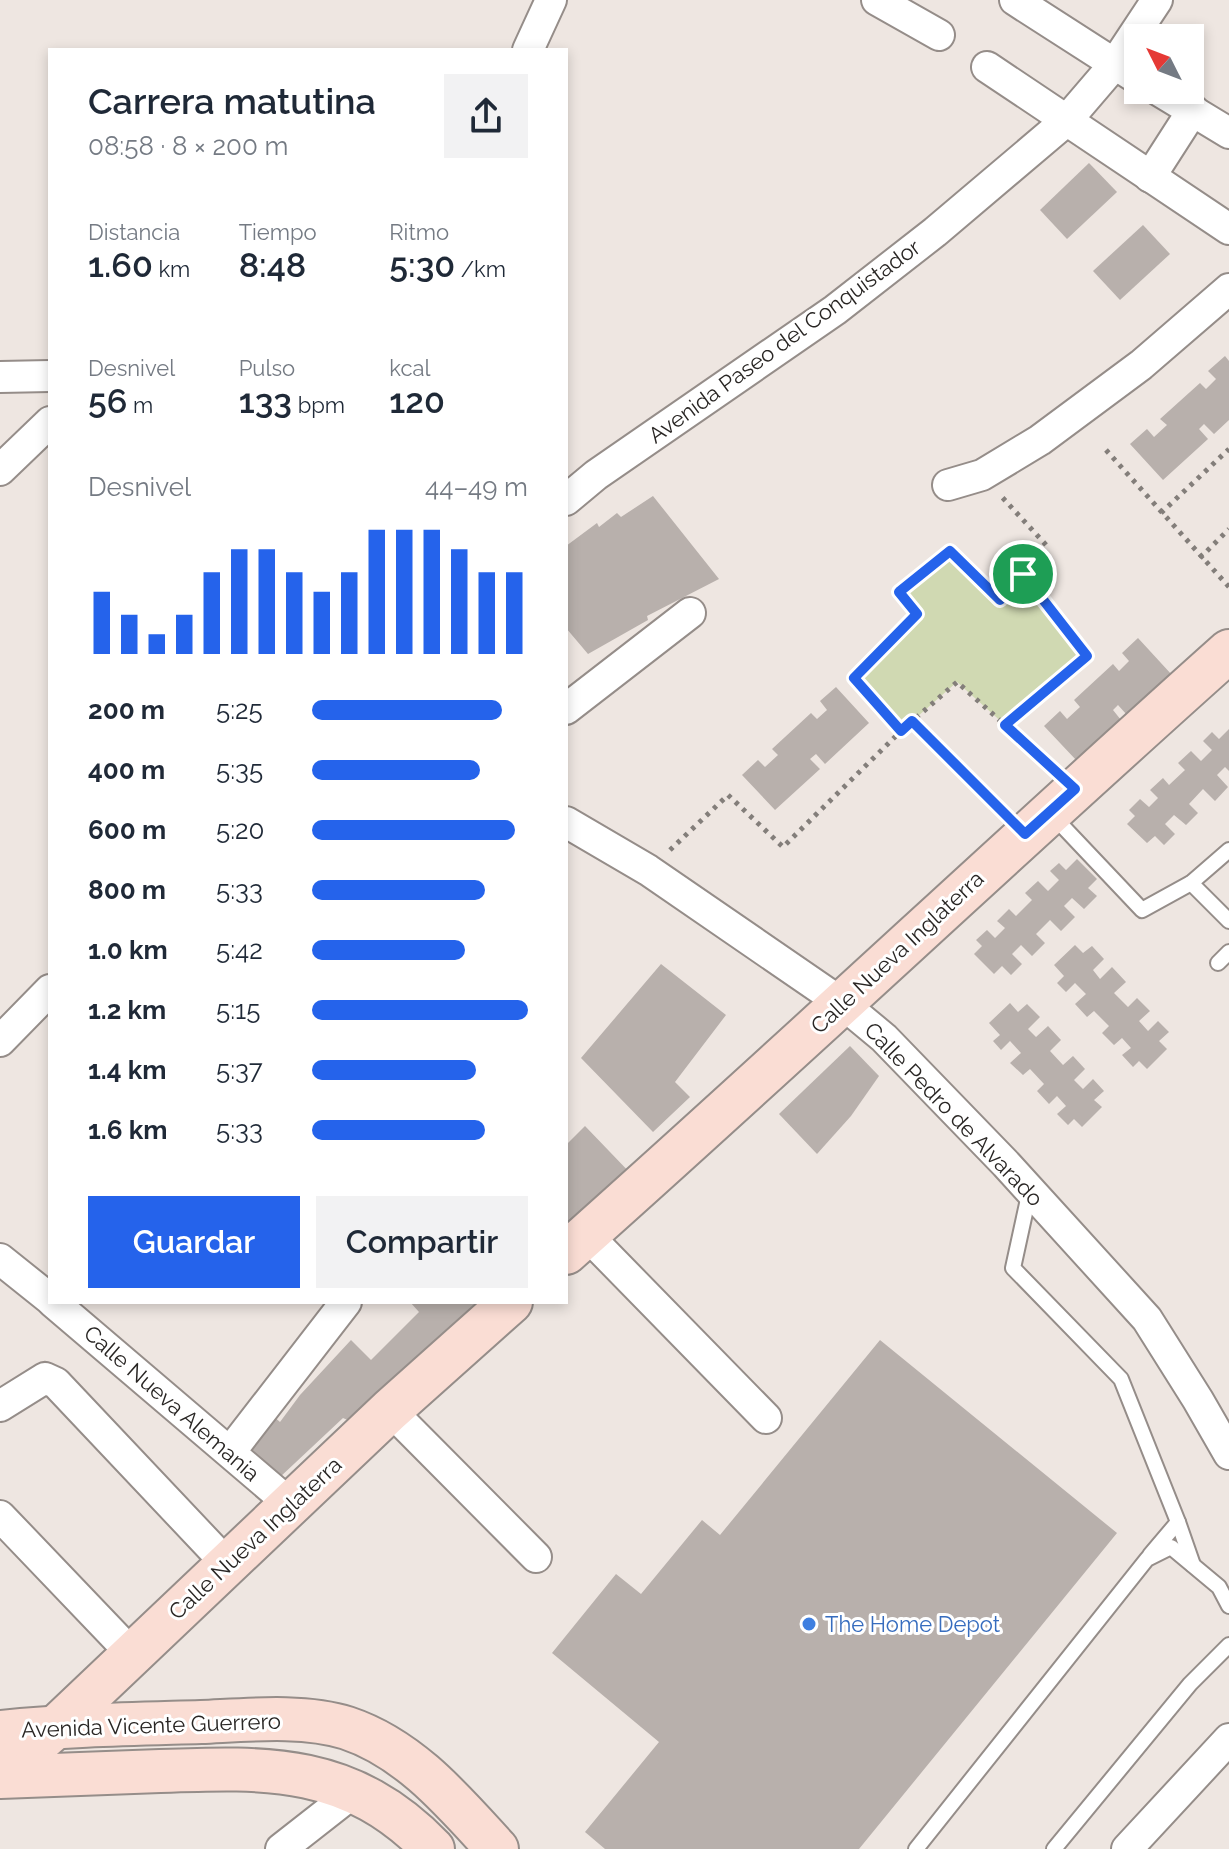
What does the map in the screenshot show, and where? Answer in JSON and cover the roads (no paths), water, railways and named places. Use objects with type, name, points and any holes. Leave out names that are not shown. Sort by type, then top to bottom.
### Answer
[{"type":"main road","name":"Calle Nueva Inglaterra","points":[[576,1244],[1229,651]]},
{"type":"main road","name":"Calle Nueva Inglaterra","points":[[0,1776],[57,1726],[390,1410],[509,1304]]},
{"type":"main road","name":"Avenida Vicente Guerrero","points":[[0,1732],[57,1726],[287,1719],[347,1728],[396,1752],[441,1787],[497,1849]]},
{"type":"main road","name":"Avenida Vicente Guerrero","points":[[0,1776],[238,1768],[299,1773],[355,1791],[391,1811],[429,1848]]},
{"type":"street","points":[[529,48],[551,0]]},
{"type":"street","points":[[877,0],[939,35]]},
{"type":"street","points":[[1015,0],[1124,71]]},
{"type":"street","name":"Avenida Paseo del Conquistador","points":[[1147,24],[1157,0]]},
{"type":"street","points":[[987,67],[1229,229]]},
{"type":"street","name":"Avenida Paseo del Conquistador","points":[[568,498],[596,475],[835,310],[935,232],[1124,74]]},
{"type":"street","points":[[1182,104],[1229,133]]},
{"type":"street","points":[[1150,177],[1193,110]]},
{"type":"street","points":[[948,485],[982,475],[1040,440],[1141,365],[1229,289]]},
{"type":"street","points":[[0,377],[48,376]]},
{"type":"street","points":[[0,470],[48,424]]},
{"type":"street","points":[[568,707],[690,613]]},
{"type":"street","name":"Calle Pedro de Alvarado","points":[[568,823],[648,870],[843,1004],[884,1038],[1030,1190],[1147,1319],[1229,1454]]},
{"type":"street","points":[[0,1041],[48,992]]},
{"type":"street","points":[[576,1244],[766,1418]]},
{"type":"street","name":"Calle Nueva Alemania","points":[[0,1259],[48,1292]]},
{"type":"street","points":[[230,1452],[344,1304]]},
{"type":"street","name":"Calle Nueva Alemania","points":[[68,1306],[290,1504]]},
{"type":"street","points":[[0,1406],[45,1378],[56,1383],[227,1564]]},
{"type":"street","points":[[390,1410],[536,1557]]},
{"type":"street","points":[[0,1516],[132,1654]]},
{"type":"street","points":[[1127,1849],[1229,1739]]},
{"type":"street","points":[[281,1849],[355,1791]]},
{"type":"lane","points":[[1050,811],[1142,910],[1191,883],[1229,850]]},
{"type":"lane","points":[[1191,883],[1229,921]]},
{"type":"lane","points":[[1030,1190],[1013,1268],[1121,1379],[1193,1565]]},
{"type":"lane","points":[[916,1849],[1178,1522]]},
{"type":"lane","points":[[1147,1559],[1171,1547],[1219,1587],[1229,1606]]},
{"type":"lane","points":[[1054,1849],[1190,1684],[1229,1645]]},
{"type":"place","name":"The Home Depot","points":[[809,1624]]}]
